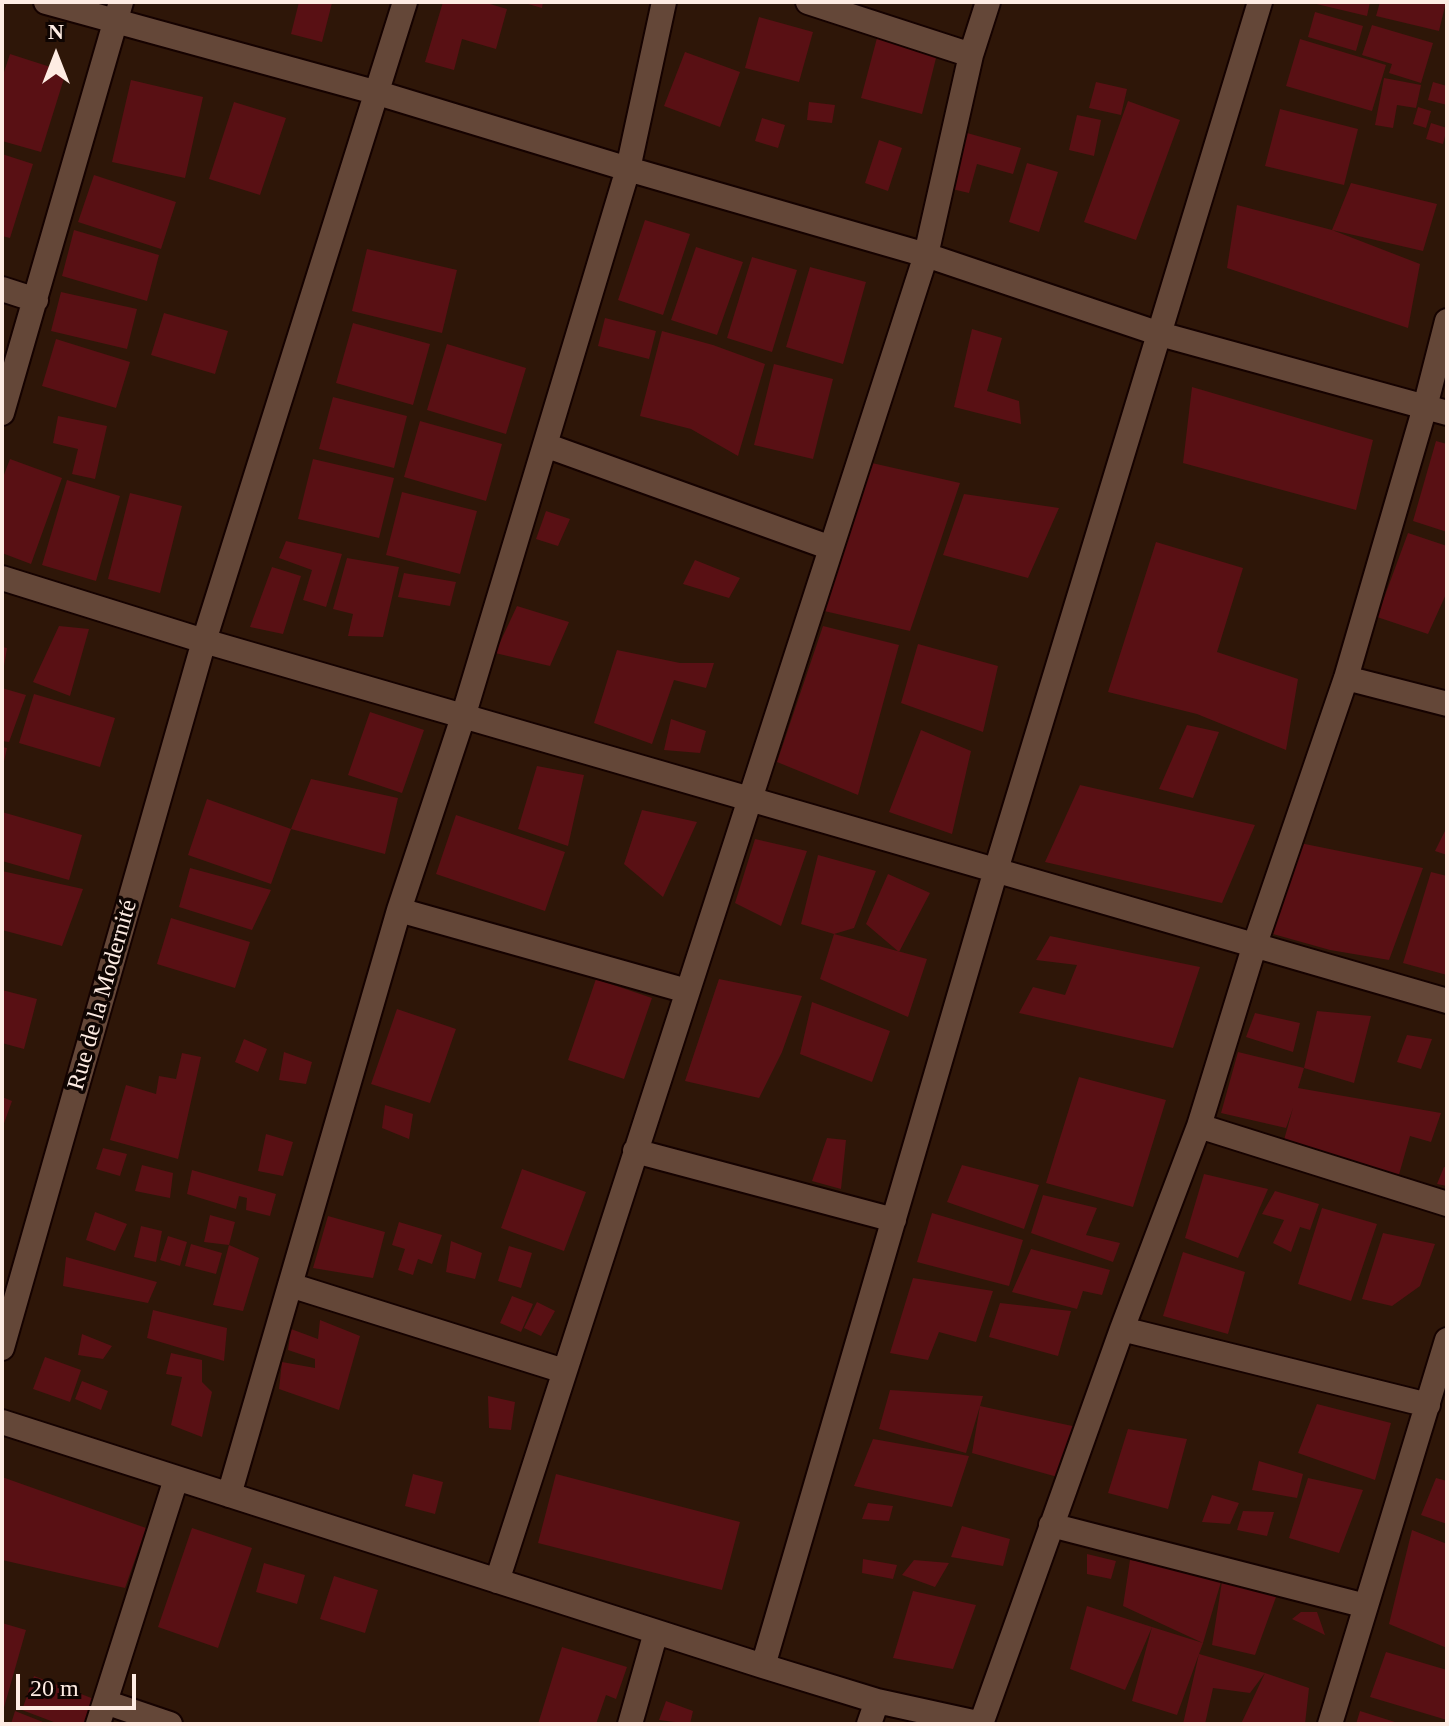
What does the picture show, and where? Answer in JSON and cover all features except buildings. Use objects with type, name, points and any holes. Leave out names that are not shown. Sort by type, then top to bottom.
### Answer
[{"type":"street","points":[[46,2],[118,12],[628,169],[926,255],[1160,334],[1436,410]]},
{"type":"street","name":"Rue de la Modernité","points":[[2,1348],[204,641],[405,2]]},
{"type":"street","points":[[229,1495],[399,910],[463,717],[628,169],[664,2]]},
{"type":"street","points":[[808,2],[971,55]]},
{"type":"street","points":[[497,1581],[926,255],[971,55],[988,2]]},
{"type":"street","points":[[763,1666],[996,870],[1260,2]]},
{"type":"street","points":[[2,413],[118,12]]},
{"type":"street","points":[[2,289],[36,300]]},
{"type":"street","points":[[2,1422],[763,1666],[877,1701],[982,1724],[1122,1329],[1199,1126],[1255,944],[1436,410],[1447,321]]},
{"type":"street","points":[[545,445],[831,548]]},
{"type":"street","points":[[2,578],[463,717],[1447,1001]]},
{"type":"street","points":[[1346,678],[1447,704]]},
{"type":"street","points":[[399,910],[687,991]]},
{"type":"street","points":[[1199,1126],[1447,1204]]},
{"type":"street","points":[[635,1151],[894,1220]]},
{"type":"street","points":[[290,1285],[564,1371]]},
{"type":"street","points":[[1122,1329],[1428,1405]]},
{"type":"street","points":[[1330,1724],[1447,1340]]},
{"type":"street","points":[[170,1724],[102,1713],[176,1479]]},
{"type":"street","points":[[1051,1525],[1366,1606]]},
{"type":"street","points":[[630,1724],[656,1632]]},
{"type":"street","points":[[869,1724],[877,1701]]}]
